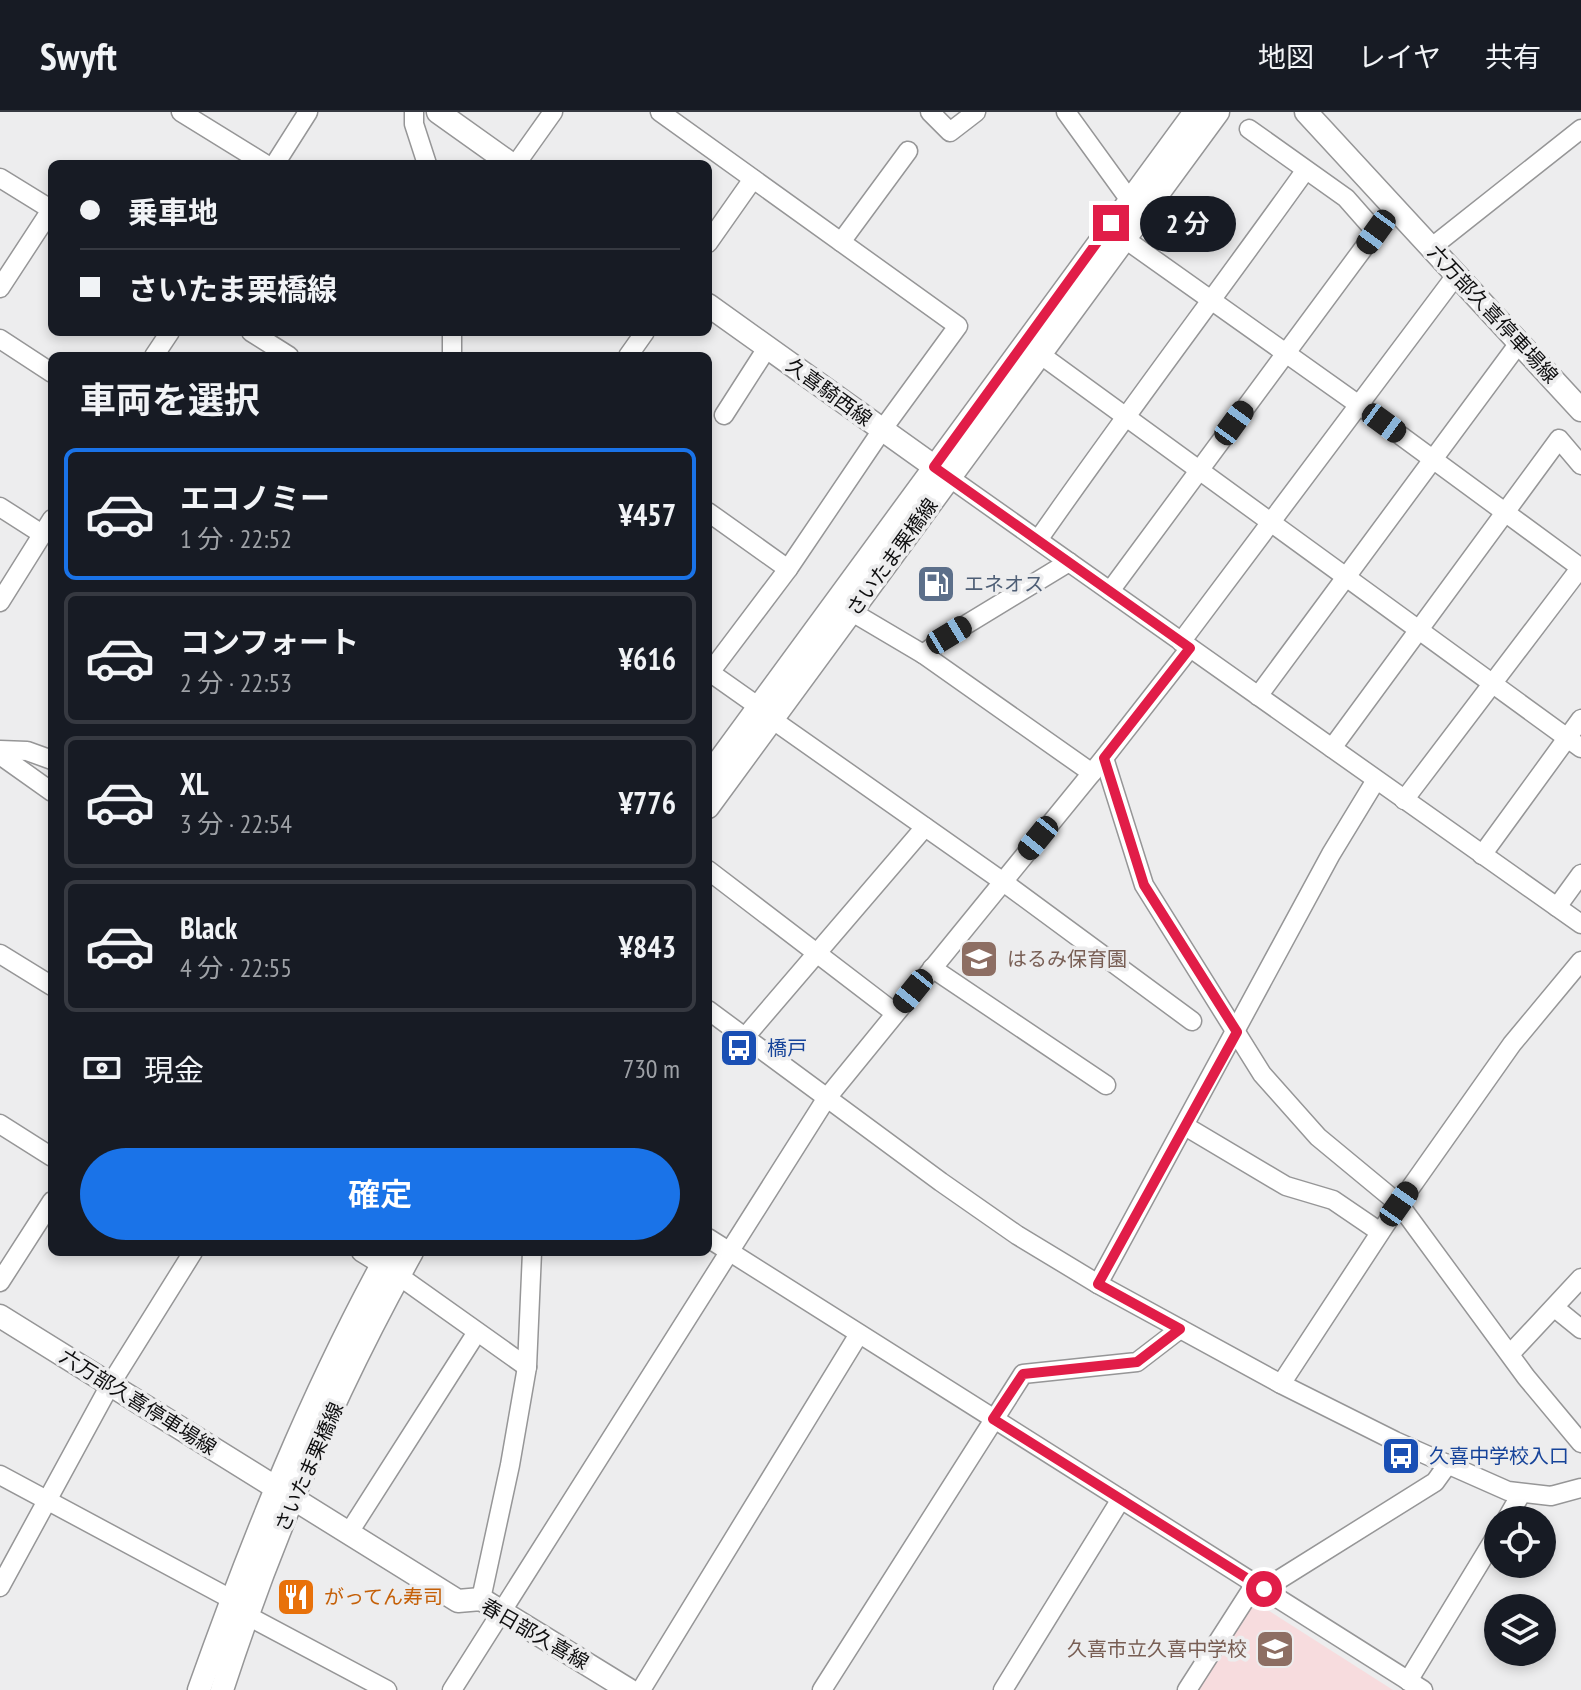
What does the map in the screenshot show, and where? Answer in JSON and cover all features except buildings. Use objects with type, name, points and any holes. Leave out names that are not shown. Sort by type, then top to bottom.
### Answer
[{"type":"main road","points":[[438,112],[507,160]]},
{"type":"main road","name":"さいたま栗橋線","points":[[712,801],[766,714],[942,472],[1129,199],[1195,112]]},
{"type":"main road","name":"さいたま栗橋線","points":[[712,772],[766,714],[852,612],[942,472],[1041,355],[1218,112]]},
{"type":"main road","name":"六万部久喜停車場線","points":[[1306,112],[1581,410]]},
{"type":"main road","name":"久喜騎西線","points":[[712,308],[942,472]]},
{"type":"main road","name":"さいたま栗橋線","points":[[199,1690],[239,1607],[285,1493],[341,1395],[390,1264]]},
{"type":"main road","name":"六万部久喜停車場線","points":[[0,1316],[285,1493]]},
{"type":"main road","name":"春日部久喜線","points":[[285,1493],[458,1601],[491,1605],[629,1690]]},
{"type":"main road","name":"さいたま栗橋線","points":[[222,1690],[239,1607]]},
{"type":"street","points":[[181,112],[259,160]]},
{"type":"street","points":[[278,160],[308,112]]},
{"type":"street","points":[[414,112],[414,124],[426,160]]},
{"type":"street","points":[[516,160],[553,112]]},
{"type":"street","points":[[660,112],[958,326],[882,430],[788,569],[712,669]]},
{"type":"street","points":[[930,112],[950,132],[976,112]]},
{"type":"street","points":[[1066,112],[1129,199],[1125,239],[1581,567],[1404,800]]},
{"type":"street","points":[[1249,129],[1346,198],[1376,232]]},
{"type":"street","points":[[1432,247],[1581,129]]},
{"type":"street","points":[[841,242],[908,151]]},
{"type":"street","points":[[1038,540],[1124,416],[1305,171]]},
{"type":"street","points":[[0,178],[48,208]]},
{"type":"street","points":[[712,237],[753,179]]},
{"type":"street","points":[[1110,591],[1394,207]]},
{"type":"street","points":[[0,288],[48,216]]},
{"type":"street","points":[[452,1690],[491,1605],[728,1252],[826,1099],[1104,758],[1270,522],[1457,274]]},
{"type":"street","points":[[257,336],[283,352]]},
{"type":"street","points":[[0,339],[48,370]]},
{"type":"street","points":[[1258,696],[1519,343]]},
{"type":"street","points":[[724,415],[767,348]]},
{"type":"street","points":[[1041,355],[1574,743]]},
{"type":"street","points":[[1332,748],[1559,439],[1581,465]]},
{"type":"street","points":[[942,472],[1581,924]]},
{"type":"street","points":[[0,507],[47,527],[0,602]]},
{"type":"street","points":[[712,515],[788,569]]},
{"type":"street","points":[[923,654],[1069,562]]},
{"type":"street","points":[[852,612],[923,654],[1092,773]]},
{"type":"street","points":[[712,675],[1002,881],[1192,1021]]},
{"type":"street","points":[[1482,855],[1574,743],[1581,719]]},
{"type":"street","points":[[0,753],[27,751],[48,759]]},
{"type":"street","points":[[0,753],[48,789]]},
{"type":"street","points":[[1104,758],[1144,885],[1262,1074],[1318,1137],[1399,1204],[1526,1377],[1581,1443]]},
{"type":"street","points":[[1098,1284],[1331,854],[1376,780]]},
{"type":"street","points":[[745,1037],[925,827]]},
{"type":"street","points":[[712,873],[895,1013]]},
{"type":"street","points":[[1557,907],[1581,874]]},
{"type":"street","points":[[0,954],[48,984]]},
{"type":"street","points":[[932,968],[1106,1085]]},
{"type":"street","points":[[1281,1384],[1399,1204],[1512,1044],[1579,969]]},
{"type":"street","points":[[712,1013],[826,1099],[1017,1235],[1180,1329],[1395,1441],[1521,1494],[1551,1496],[1581,1488]]},
{"type":"street","points":[[0,1124],[48,1154]]},
{"type":"street","points":[[1185,1126],[1286,1186],[1333,1200],[1380,1232]]},
{"type":"street","points":[[0,1282],[48,1207]]},
{"type":"street","points":[[712,1241],[1416,1685],[1484,1559]]},
{"type":"street","points":[[0,1587],[110,1385],[191,1256]]},
{"type":"street","points":[[371,1256],[390,1264],[527,1367]]},
{"type":"street","points":[[491,1605],[527,1367],[532,1256]]},
{"type":"street","points":[[1511,1353],[1581,1278]]},
{"type":"street","points":[[1555,1308],[1581,1329]]},
{"type":"street","points":[[822,1690],[1023,1374],[1137,1362],[1180,1329]]},
{"type":"street","points":[[348,1534],[477,1332]]},
{"type":"street","points":[[641,1690],[859,1334]]},
{"type":"street","points":[[1187,1690],[1260,1586],[1435,1482],[1448,1464]]},
{"type":"street","points":[[0,1475],[387,1690]]},
{"type":"street","points":[[1514,1506],[1521,1494]]},
{"type":"street","points":[[1003,1690],[1121,1499]]},
{"type":"shaded area","name":"久喜市立久喜中学校","points":[[1248,1607],[1263,1607],[1393,1690],[1195,1690]]},
{"type":"place","name":"エネオス","points":[[936,584]]},
{"type":"place","name":"はるみ保育園","points":[[979,959]]},
{"type":"place","name":"橋戸","points":[[739,1048]]},
{"type":"place","name":"久喜中学校入口","points":[[1401,1456]]},
{"type":"place","name":"がってん寿司","points":[[296,1597]]},
{"type":"place","name":"久喜市立久喜中学校","points":[[1275,1649]]},
{"type":"route","points":[[1111,223],[934,467],[1190,648],[1104,758],[1144,885],[1237,1032],[1098,1284],[1180,1329],[1137,1362],[1023,1374],[993,1419],[1264,1589]]}]
